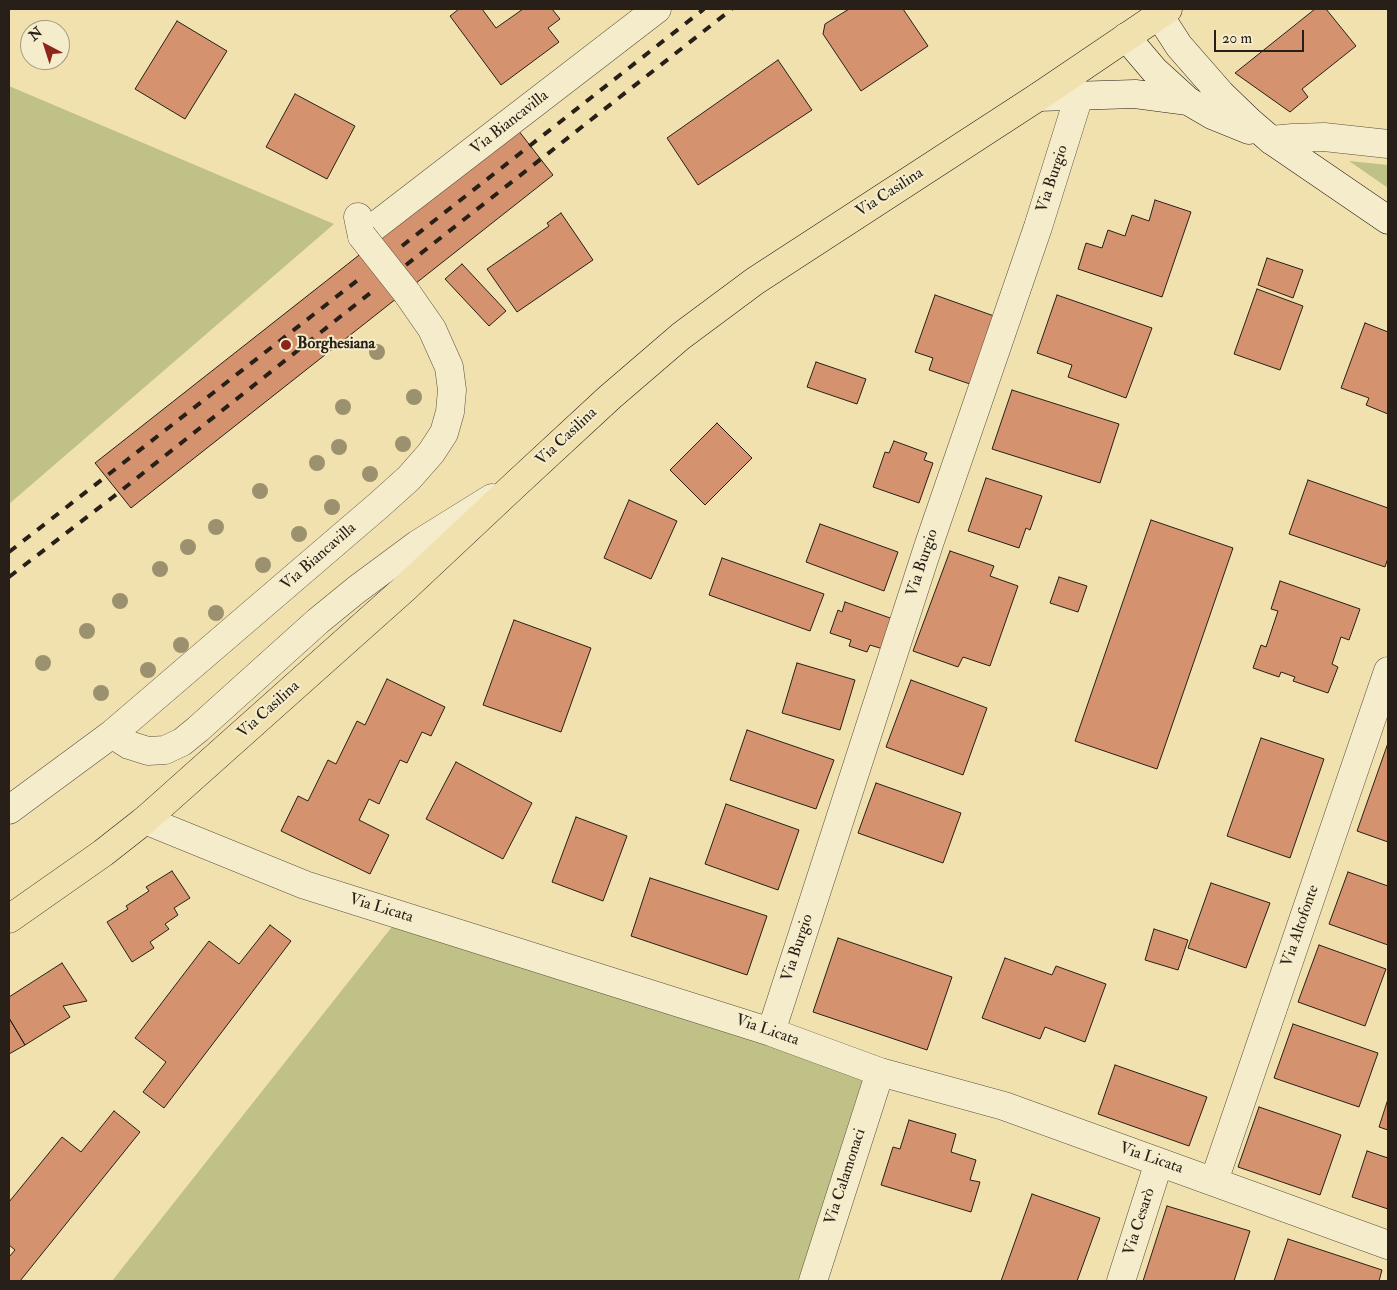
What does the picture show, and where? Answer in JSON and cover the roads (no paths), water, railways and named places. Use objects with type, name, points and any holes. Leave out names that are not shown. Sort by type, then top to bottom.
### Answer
[{"type":"main road","name":"Via Casilina","points":[[9,919],[103,853],[145,820],[404,589],[517,482],[656,356],[722,304],[820,238],[1038,97],[1163,12]]},
{"type":"street","name":"Via Biancavilla","points":[[9,810],[112,734],[379,506],[420,466],[444,433],[450,412],[452,390],[449,367],[432,329],[408,292],[360,227],[657,9]]},
{"type":"street","points":[[1163,12],[1179,46],[1221,94],[1271,140],[1388,220]]},
{"type":"street","points":[[1126,37],[1150,66],[1188,101],[1212,115],[1271,140],[1324,137],[1388,144]]},
{"type":"street","points":[[1038,97],[1134,94],[1188,101]]},
{"type":"street","name":"Via Burgio","points":[[771,1032],[926,553],[1038,227],[1079,96]]},
{"type":"street","points":[[112,734],[129,745],[148,750],[164,750],[182,742],[318,621],[356,590],[418,544],[517,482]]},
{"type":"street","name":"Via Altofonte","points":[[1214,1181],[1388,671]]},
{"type":"street","name":"Via Licata","points":[[145,820],[305,885],[771,1032],[880,1072],[1004,1106],[1388,1245]]},
{"type":"street","name":"Via Calamonaci","points":[[813,1281],[880,1072]]},
{"type":"street","name":"Via Cesarò","points":[[1121,1281],[1159,1162]]},
{"type":"railway","points":[[402,246],[704,9]]},
{"type":"railway","points":[[406,265],[732,9]]},
{"type":"railway","points":[[9,552],[363,276]]},
{"type":"railway","points":[[9,577],[374,290]]},
{"type":"place","name":"Borghesiana","points":[[286,345]]}]
